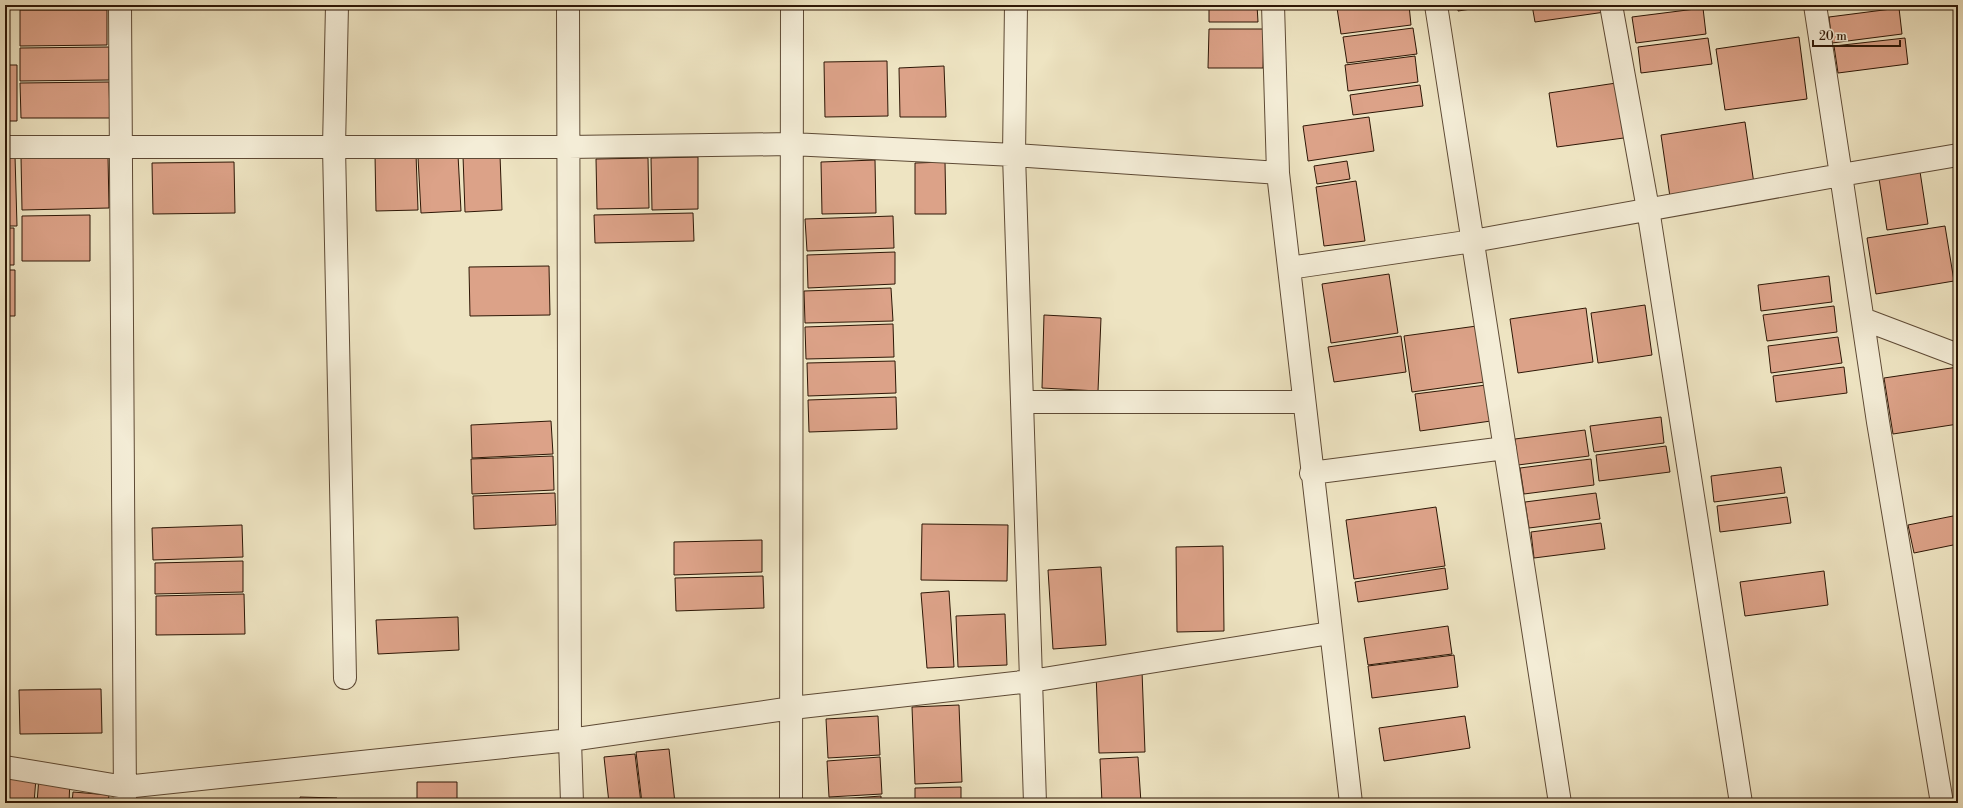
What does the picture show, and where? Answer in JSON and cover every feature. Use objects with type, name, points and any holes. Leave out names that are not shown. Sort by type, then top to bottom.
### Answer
[{"type":"street","points":[[120,5],[125,795]]},
{"type":"street","points":[[337,5],[334,147],[345,678]]},
{"type":"street","points":[[568,5],[570,740],[572,803]]},
{"type":"street","points":[[791,803],[792,5]]},
{"type":"street","points":[[1016,5],[1014,155],[1035,803]]},
{"type":"street","points":[[1273,5],[1278,173],[1311,473],[1351,803]]},
{"type":"street","points":[[1436,5],[1560,803]]},
{"type":"street","points":[[1611,5],[1648,209],[1741,803]]},
{"type":"street","points":[[1815,5],[1863,319],[1942,803]]},
{"type":"street","points":[[5,147],[568,147],[791,144],[1014,155],[1278,173]]},
{"type":"street","points":[[1288,268],[1473,241],[1958,155]]},
{"type":"street","points":[[1863,319],[1958,355]]},
{"type":"street","points":[[1022,402],[1304,402]]},
{"type":"street","points":[[1311,473],[1505,448]]},
{"type":"street","points":[[5,767],[125,795],[570,740],[792,708],[1031,681],[1330,634]]},
{"type":"building","points":[[250,5],[330,5],[330,7],[250,8]]},
{"type":"building","points":[[1209,5],[1257,5],[1258,22],[1209,22]]},
{"type":"building","points":[[1359,5],[1409,5],[1411,25],[1341,34],[1337,8]]},
{"type":"building","points":[[1458,5],[1497,5],[1458,11]]},
{"type":"building","points":[[1532,5],[1604,5],[1605,12],[1535,22]]},
{"type":"building","points":[[1703,8],[1706,34],[1636,43],[1632,17]]},
{"type":"building","points":[[1899,8],[1902,34],[1832,43],[1829,17]]},
{"type":"building","points":[[20,10],[107,10],[107,45],[20,46]]},
{"type":"building","points":[[1413,28],[1417,54],[1347,63],[1343,37]]},
{"type":"building","points":[[1209,29],[1264,29],[1263,68],[1208,68]]},
{"type":"building","points":[[1799,37],[1807,99],[1725,110],[1716,49]]},
{"type":"building","points":[[1708,38],[1712,64],[1641,73],[1638,47]]},
{"type":"building","points":[[1905,38],[1908,64],[1838,73],[1834,46]]},
{"type":"building","points":[[109,47],[109,80],[20,81],[20,48]]},
{"type":"building","points":[[1415,56],[1418,82],[1348,91],[1345,65]]},
{"type":"building","points":[[887,61],[888,116],[825,117],[824,62]]},
{"type":"building","points":[[5,65],[17,65],[17,121],[5,121]]},
{"type":"building","points":[[944,66],[946,117],[900,117],[899,68]]},
{"type":"building","points":[[109,82],[110,118],[21,118],[20,83]]},
{"type":"building","points":[[1623,82],[1631,137],[1557,147],[1549,93]]},
{"type":"building","points":[[1420,85],[1423,106],[1353,115],[1350,95]]},
{"type":"building","points":[[1369,117],[1374,151],[1308,161],[1303,126]]},
{"type":"building","points":[[1745,122],[1754,184],[1670,197],[1661,135]]},
{"type":"building","points":[[416,154],[418,210],[376,211],[375,155]]},
{"type":"building","points":[[458,155],[461,211],[421,213],[418,157]]},
{"type":"building","points":[[500,155],[502,210],[465,212],[463,156]]},
{"type":"building","points":[[15,156],[17,226],[5,226],[5,157]]},
{"type":"building","points":[[108,156],[109,208],[22,210],[21,157]]},
{"type":"building","points":[[698,157],[698,209],[652,210],[651,158]]},
{"type":"building","points":[[648,158],[649,208],[597,209],[596,159]]},
{"type":"building","points":[[875,160],[876,213],[822,214],[821,162]]},
{"type":"building","points":[[1347,161],[1350,179],[1317,184],[1314,166]]},
{"type":"building","points":[[234,162],[235,213],[153,214],[152,163]]},
{"type":"building","points":[[945,162],[946,214],[915,214],[915,163]]},
{"type":"building","points":[[1919,165],[1928,224],[1887,230],[1878,172]]},
{"type":"building","points":[[1356,181],[1365,241],[1324,246],[1316,187]]},
{"type":"building","points":[[693,213],[694,241],[595,243],[594,215]]},
{"type":"building","points":[[90,215],[90,261],[22,261],[22,216]]},
{"type":"building","points":[[893,216],[894,248],[807,251],[805,219]]},
{"type":"building","points":[[1945,226],[1954,281],[1876,294],[1867,238]]},
{"type":"building","points":[[5,228],[14,228],[14,265],[5,265]]},
{"type":"building","points":[[895,252],[895,284],[808,288],[807,255]]},
{"type":"building","points":[[549,266],[550,315],[470,316],[469,267]]},
{"type":"building","points":[[5,270],[15,270],[15,316],[5,316]]},
{"type":"building","points":[[1389,274],[1398,333],[1331,343],[1322,284]]},
{"type":"building","points":[[1829,276],[1832,302],[1761,311],[1758,285]]},
{"type":"building","points":[[891,288],[893,321],[805,323],[804,291]]},
{"type":"building","points":[[1645,305],[1652,355],[1598,363],[1591,313]]},
{"type":"building","points":[[1834,306],[1837,332],[1767,341],[1763,315]]},
{"type":"building","points":[[1586,308],[1593,362],[1518,373],[1510,319]]},
{"type":"building","points":[[1044,315],[1101,318],[1098,391],[1042,388]]},
{"type":"building","points":[[893,324],[894,357],[806,359],[805,327]]},
{"type":"building","points":[[1484,325],[1492,381],[1412,392],[1404,336]]},
{"type":"building","points":[[1401,336],[1406,372],[1334,382],[1328,347]]},
{"type":"building","points":[[1838,337],[1842,363],[1771,373],[1768,346]]},
{"type":"building","points":[[895,361],[896,393],[808,396],[807,363]]},
{"type":"building","points":[[1844,367],[1847,393],[1776,402],[1773,376]]},
{"type":"building","points":[[1958,367],[1958,424],[1893,434],[1884,378]]},
{"type":"building","points":[[1494,384],[1498,420],[1420,431],[1415,394]]},
{"type":"building","points":[[896,397],[897,429],[809,432],[808,400]]},
{"type":"building","points":[[1661,417],[1664,443],[1594,452],[1590,426]]},
{"type":"building","points":[[551,421],[553,454],[472,458],[471,425]]},
{"type":"building","points":[[1585,430],[1589,456],[1518,465],[1515,439]]},
{"type":"building","points":[[1666,446],[1670,472],[1599,481],[1596,455]]},
{"type":"building","points":[[553,456],[554,490],[472,494],[471,459]]},
{"type":"building","points":[[1591,459],[1594,485],[1524,494],[1520,468]]},
{"type":"building","points":[[1781,467],[1785,493],[1714,502],[1711,476]]},
{"type":"building","points":[[555,493],[556,525],[474,529],[473,496]]},
{"type":"building","points":[[1596,493],[1600,519],[1529,528],[1525,502]]},
{"type":"building","points":[[1787,497],[1791,523],[1720,532],[1717,506]]},
{"type":"building","points":[[1436,507],[1445,566],[1354,579],[1346,520]]},
{"type":"building","points":[[1958,515],[1958,544],[1914,553],[1908,525]]},
{"type":"building","points":[[1601,523],[1605,549],[1534,558],[1531,532]]},
{"type":"building","points":[[922,524],[1008,525],[1007,581],[921,580]]},
{"type":"building","points":[[242,525],[243,557],[153,560],[152,528]]},
{"type":"building","points":[[762,540],[762,572],[674,575],[674,542]]},
{"type":"building","points":[[1223,546],[1224,631],[1177,632],[1176,547]]},
{"type":"building","points":[[243,561],[243,592],[155,594],[155,563]]},
{"type":"building","points":[[1101,567],[1106,645],[1053,649],[1048,570]]},
{"type":"building","points":[[1445,568],[1448,589],[1358,602],[1355,582]]},
{"type":"building","points":[[1824,571],[1828,605],[1745,616],[1740,582]]},
{"type":"building","points":[[763,576],[764,608],[676,611],[675,578]]},
{"type":"building","points":[[949,591],[954,667],[927,668],[921,593]]},
{"type":"building","points":[[244,594],[245,634],[156,635],[156,596]]},
{"type":"building","points":[[1005,614],[1007,665],[958,667],[956,616]]},
{"type":"building","points":[[458,617],[459,650],[378,654],[376,620]]},
{"type":"building","points":[[1448,626],[1452,654],[1368,665],[1364,638]]},
{"type":"building","points":[[1454,655],[1458,687],[1372,698],[1368,666]]},
{"type":"building","points":[[1142,671],[1145,752],[1099,753],[1096,673]]},
{"type":"building","points":[[101,689],[102,733],[20,734],[19,690]]},
{"type":"building","points":[[959,705],[962,782],[915,784],[912,707]]},
{"type":"building","points":[[878,716],[880,755],[828,758],[826,719]]},
{"type":"building","points":[[1465,716],[1470,748],[1384,761],[1379,728]]},
{"type":"building","points":[[669,749],[675,803],[642,803],[636,752]]},
{"type":"building","points":[[635,754],[641,803],[609,803],[604,757]]},
{"type":"building","points":[[880,757],[882,794],[829,797],[827,761]]},
{"type":"building","points":[[1138,757],[1141,803],[1102,803],[1100,759]]},
{"type":"building","points":[[5,776],[36,778],[34,803],[5,803]]},
{"type":"building","points":[[39,777],[70,779],[69,803],[37,803]]},
{"type":"building","points":[[417,782],[457,782],[457,803],[417,803]]},
{"type":"building","points":[[961,787],[961,803],[915,803],[915,788]]},
{"type":"building","points":[[73,792],[109,795],[108,803],[72,803]]},
{"type":"building","points":[[881,796],[881,803],[829,803],[828,800]]},
{"type":"building","points":[[300,797],[337,798],[337,803],[300,803]]},
{"type":"building","points":[[752,799],[752,803],[717,803]]}]
